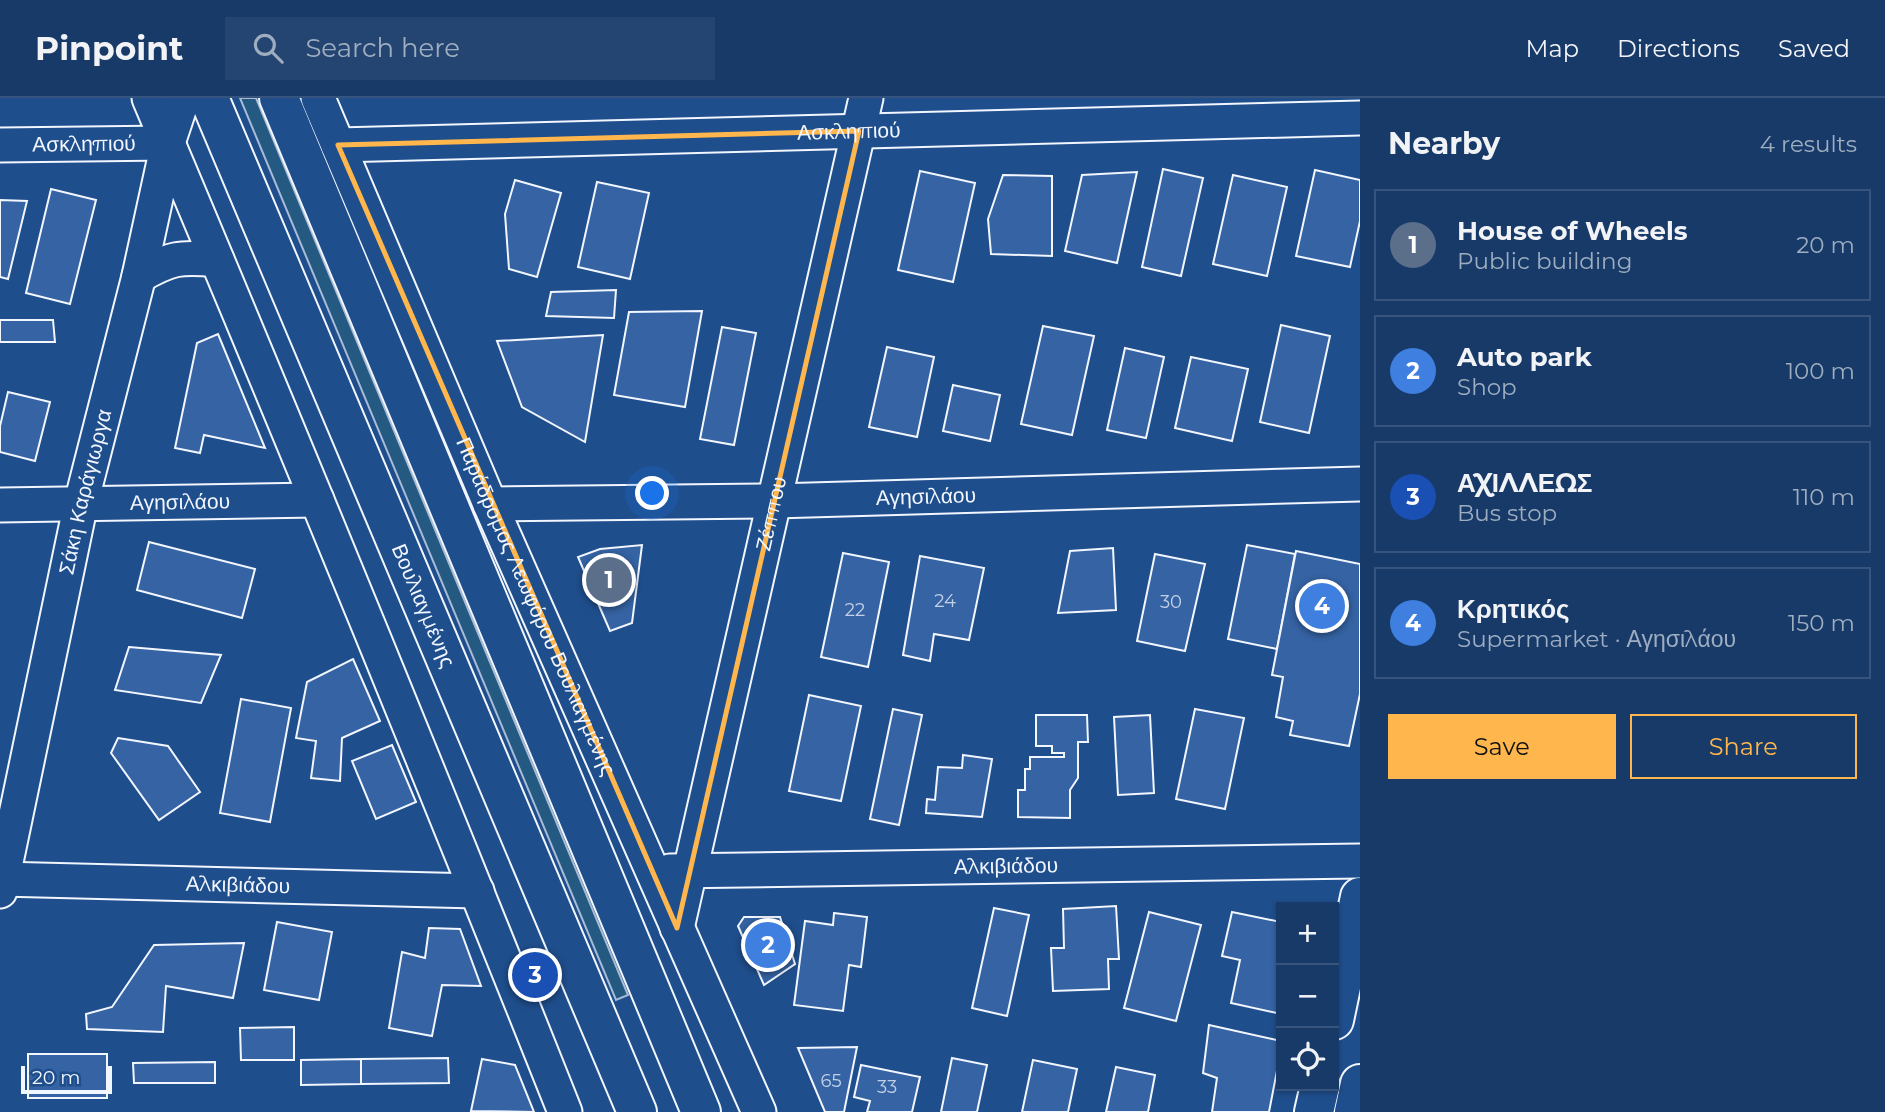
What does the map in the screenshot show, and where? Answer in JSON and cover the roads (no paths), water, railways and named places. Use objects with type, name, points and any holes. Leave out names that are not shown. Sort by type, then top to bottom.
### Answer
[{"type":"main road","name":"Βουλιαγμένης","points":[[209,98],[637,1112]]},
{"type":"main road","points":[[279,98],[701,1112]]},
{"type":"main road","points":[[1339,996],[1360,897]]},
{"type":"main road","points":[[1354,1112],[1360,1084]]},
{"type":"main road","points":[[1314,1112],[1319,1091]]},
{"type":"street","points":[[149,98],[317,500],[565,1112]]},
{"type":"street","name":"Σάκη Καράγιωργα","points":[[1,883],[81,503],[139,276],[168,143],[183,98]]},
{"type":"street","name":"Παράδρομος Λεωφόρου Βουλιαγμένης","points":[[318,98],[490,504],[759,1112]]},
{"type":"street","name":"Ζέππου","points":[[677,928],[866,98]]},
{"type":"street","name":"Ασκληπιού","points":[[338,145],[1360,118]]},
{"type":"street","name":"Ασκληπιού","points":[[0,145],[168,143]]},
{"type":"street","points":[[139,276],[163,262],[190,257],[216,260]]},
{"type":"street","name":"Αγησιλάου","points":[[490,504],[775,501],[1360,484]]},
{"type":"street","name":"Αγησιλάου","points":[[0,505],[317,500]]},
{"type":"street","name":"Αλκιβιάδου","points":[[653,872],[1360,861]]},
{"type":"street","name":"Αλκιβιάδου","points":[[1,883],[477,891]]},
{"type":"place","name":"House of Wheels","points":[[609,580]]},
{"type":"place","name":"Κρητικός","points":[[1322,606]]},
{"type":"place","name":"Auto park","points":[[768,945]]},
{"type":"place","name":"ΑΧΙΛΛΕΩΣ","points":[[535,975]]}]
